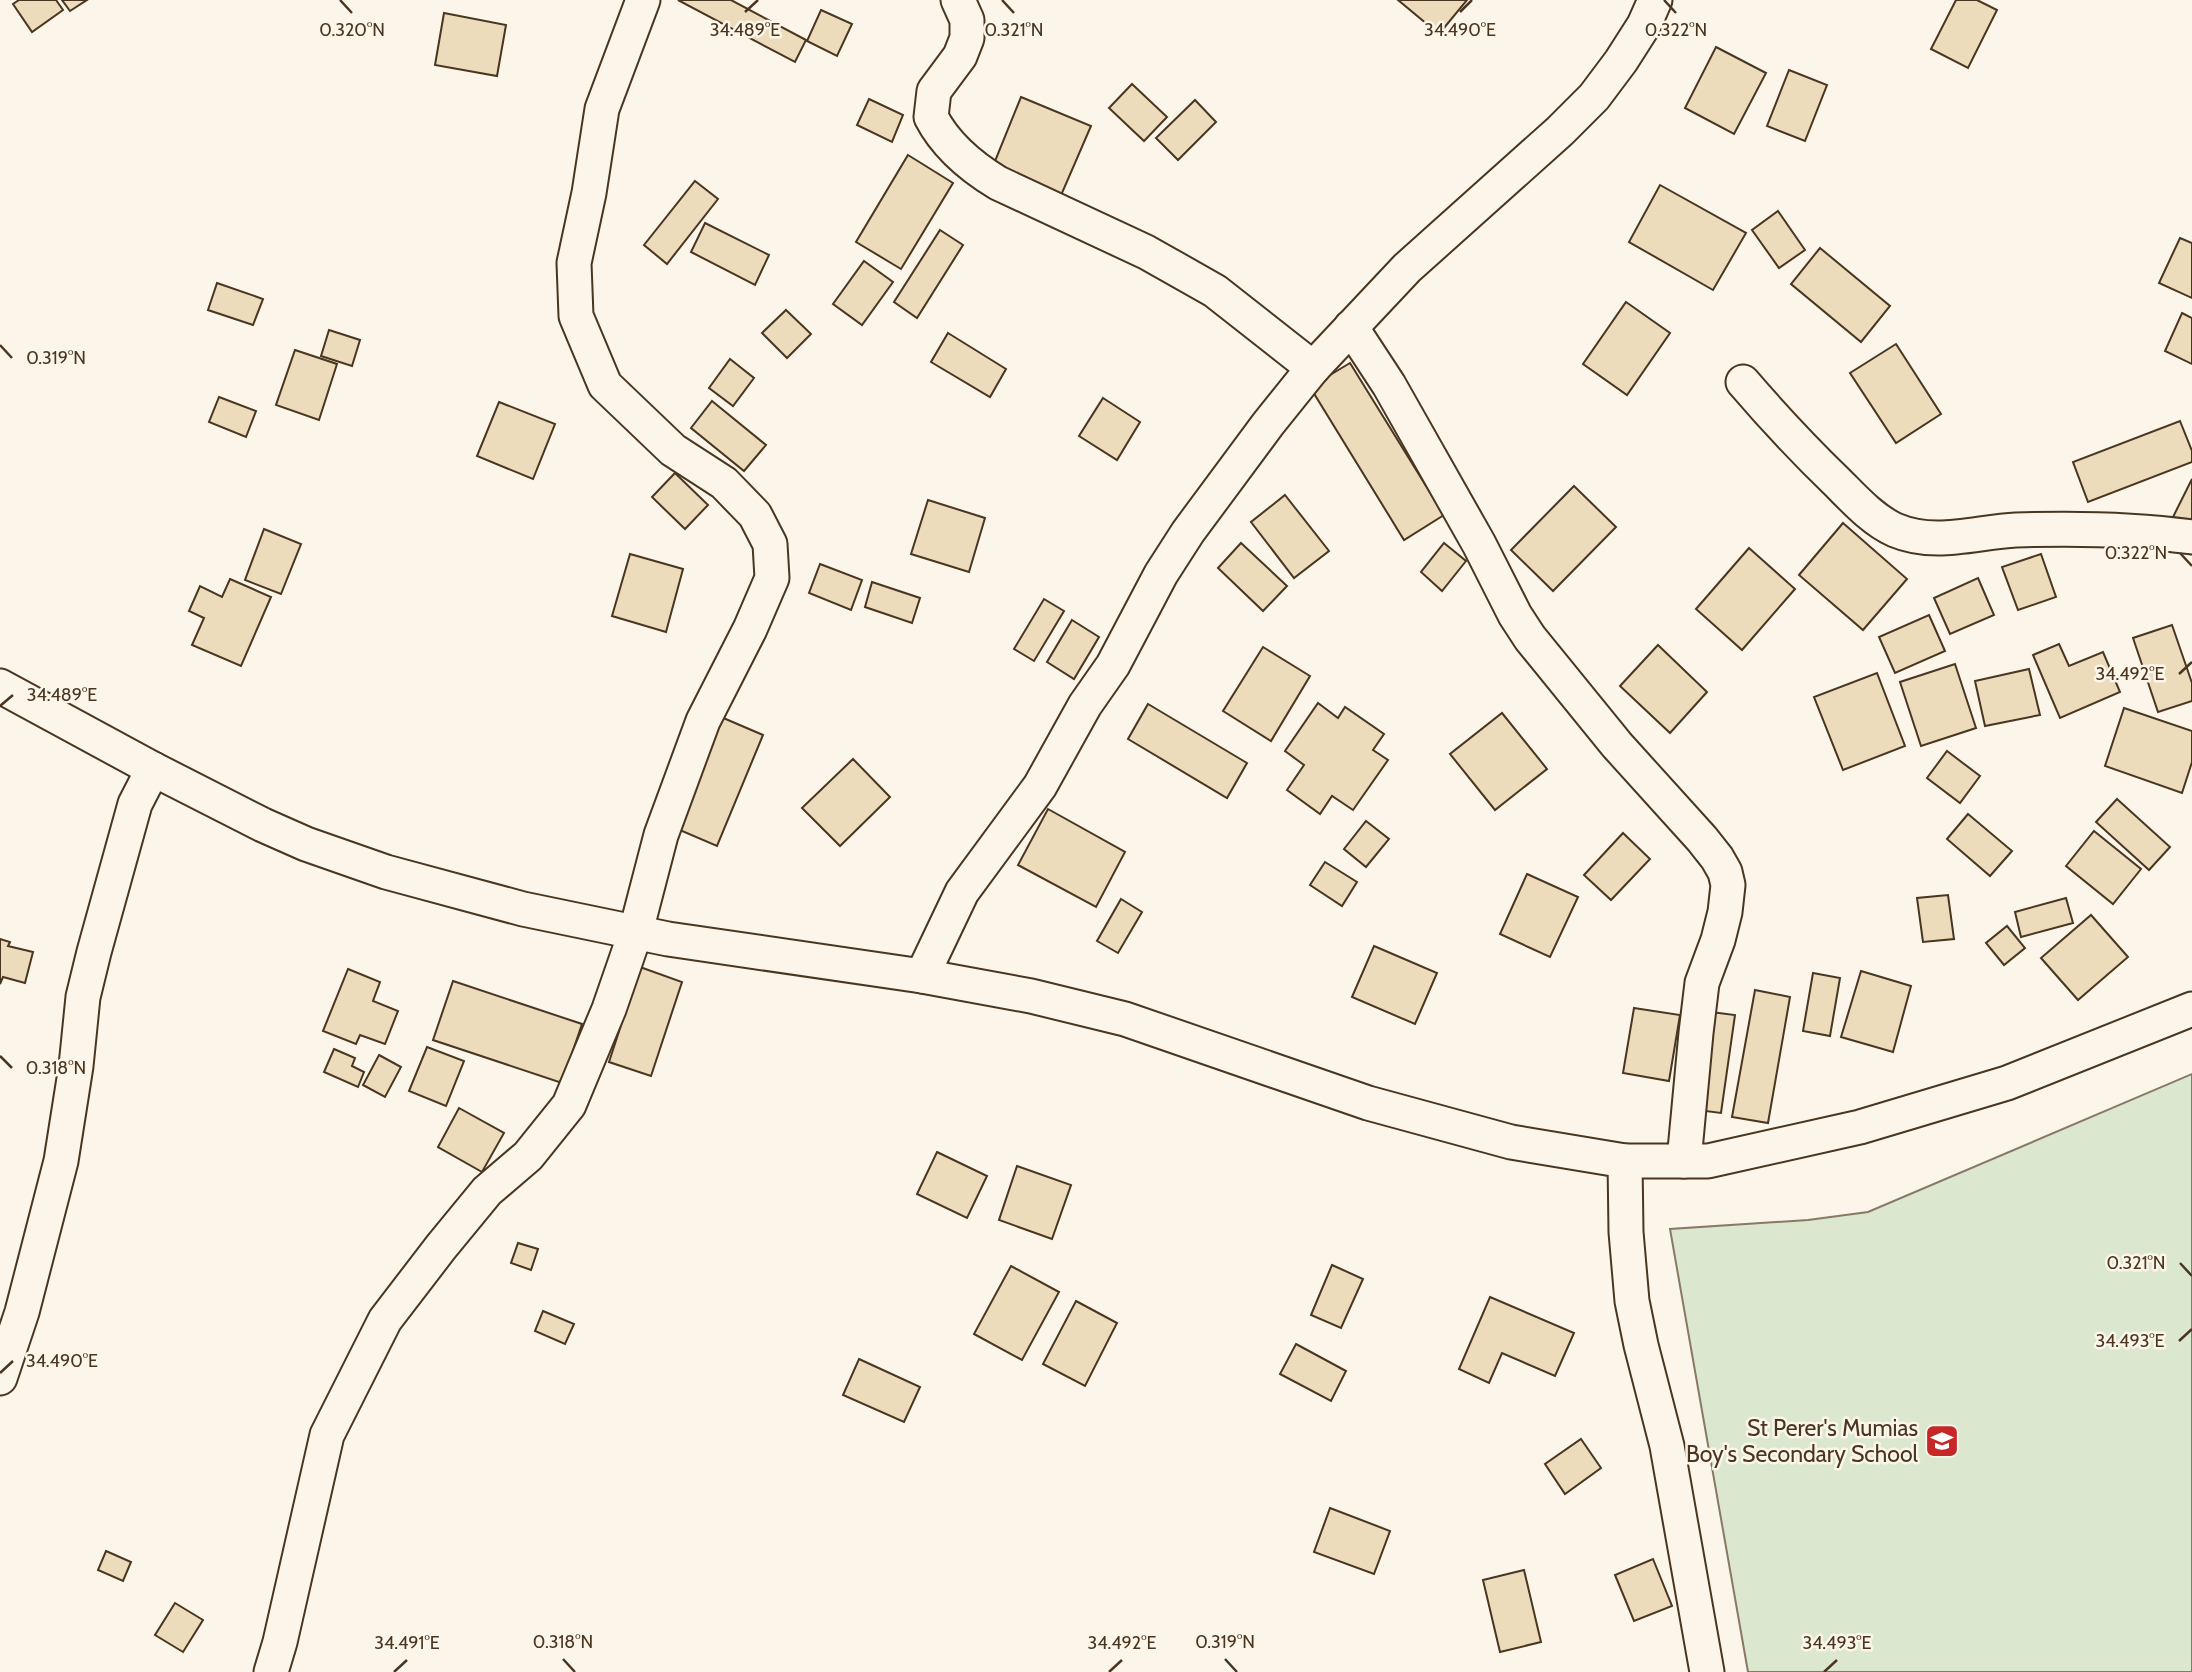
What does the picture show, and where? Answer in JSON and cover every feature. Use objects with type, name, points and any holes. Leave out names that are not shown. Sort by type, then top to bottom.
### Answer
[{"type":"street","points":[[271,1672],[327,1435],[385,1320],[487,1191],[528,1156],[569,1105],[609,1009],[636,932],[661,835],[703,721],[750,629],[772,578],[771,544],[754,516],[724,483],[673,450],[605,385],[576,316],[574,263],[589,193],[602,109],[643,0]]},
{"type":"street","points":[[958,0],[967,20],[967,38],[960,56],[934,90],[931,117],[950,145],[975,169],[998,183],[1146,252],[1215,291],[1313,368]]},
{"type":"street","points":[[922,976],[962,892],[1040,786],[1085,705],[1113,665],[1161,574],[1188,532],[1268,424],[1313,368],[1407,268],[1560,131],[1594,97],[1633,43],[1655,0]]},
{"type":"street","points":[[1351,327],[1390,385],[1530,638],[1617,745],[1702,839],[1725,872],[1728,885],[1725,912],[1702,983],[1684,1161]]},
{"type":"street","points":[[1742,382],[1859,504],[1877,520],[1895,530],[1926,539],[2014,530],[2107,528],[2192,537]]},
{"type":"street","points":[[0,685],[153,769],[263,825],[306,844],[397,875],[523,909],[693,943],[922,976],[1031,996],[1125,1019],[1368,1103],[1511,1142],[1625,1161],[1708,1161],[1874,1123],[2007,1083],[2192,1009]]},
{"type":"street","points":[[0,1378],[26,1300],[61,1161],[76,1066],[83,997],[94,952],[135,804],[153,769]]},
{"type":"street","points":[[1625,1161],[1626,1232],[1632,1301],[1667,1446],[1707,1672]]},
{"type":"green space","name":"St Perer's Mumias Boy's Secondary School","points":[[2192,1074],[2192,1672],[1748,1672],[1670,1229],[1808,1220],[1868,1212]]},
{"type":"building","points":[[19,0],[56,0],[63,10],[32,32],[13,4]]},
{"type":"building","points":[[62,0],[87,0],[70,11]]},
{"type":"building","points":[[678,0],[731,0],[806,40],[795,62]]},
{"type":"building","points":[[1398,0],[1467,0],[1439,34]]},
{"type":"building","points":[[1956,0],[1977,0],[1997,10],[1968,68],[1931,49]]},
{"type":"building","points":[[821,10],[852,24],[837,56],[807,41]]},
{"type":"building","points":[[444,13],[506,25],[497,76],[435,65]]},
{"type":"building","points":[[1716,47],[1766,73],[1734,134],[1685,108]]},
{"type":"building","points":[[1789,70],[1827,85],[1805,141],[1767,126]]},
{"type":"building","points":[[1132,84],[1167,117],[1144,141],[1109,108]]},
{"type":"building","points":[[1021,97],[1091,126],[1059,200],[991,171]]},
{"type":"building","points":[[869,99],[903,115],[892,142],[857,125]]},
{"type":"building","points":[[1195,100],[1216,122],[1178,160],[1156,138]]},
{"type":"building","points":[[908,155],[953,183],[901,269],[856,242]]},
{"type":"building","points":[[695,181],[718,199],[667,264],[644,245]]},
{"type":"building","points":[[1660,185],[1746,233],[1713,290],[1629,242]]},
{"type":"building","points":[[1778,211],[1805,250],[1779,268],[1752,230]]},
{"type":"building","points":[[705,223],[769,255],[755,285],[691,252]]},
{"type":"building","points":[[940,230],[963,245],[917,318],[894,302]]},
{"type":"building","points":[[2180,238],[2192,243],[2192,298],[2159,283]]},
{"type":"building","points":[[1820,248],[1890,306],[1861,342],[1791,284]]},
{"type":"building","points":[[864,261],[893,282],[862,325],[833,304]]},
{"type":"building","points":[[217,283],[263,299],[253,325],[208,310]]},
{"type":"building","points":[[1626,302],[1670,333],[1627,395],[1583,364]]},
{"type":"building","points":[[786,310],[811,334],[787,358],[762,333]]},
{"type":"building","points":[[2182,313],[2192,318],[2192,364],[2165,351]]},
{"type":"building","points":[[329,330],[360,340],[352,366],[321,356]]},
{"type":"building","points":[[948,333],[1006,369],[990,397],[931,362]]},
{"type":"building","points":[[1896,344],[1941,414],[1896,443],[1850,373]]},
{"type":"building","points":[[295,350],[337,364],[319,420],[276,405]]},
{"type":"building","points":[[730,359],[754,378],[733,406],[709,388]]},
{"type":"building","points":[[1350,363],[1444,515],[1404,540],[1310,387]]},
{"type":"building","points":[[219,397],[256,411],[246,437],[209,422]]},
{"type":"building","points":[[1103,398],[1140,422],[1117,460],[1079,436]]},
{"type":"building","points":[[712,401],[766,445],[744,471],[691,428]]},
{"type":"building","points":[[499,402],[555,424],[533,479],[477,456]]},
{"type":"building","points":[[2180,421],[2192,451],[2192,462],[2088,502],[2073,462]]},
{"type":"building","points":[[675,473],[708,505],[685,529],[652,497]]},
{"type":"building","points":[[2192,479],[2192,526],[2173,517]]},
{"type":"building","points":[[1574,486],[1616,527],[1553,591],[1511,550]]},
{"type":"building","points":[[1285,495],[1329,551],[1294,578],[1251,522]]},
{"type":"building","points":[[928,500],[985,518],[969,572],[911,554]]},
{"type":"building","points":[[1843,523],[1907,579],[1863,630],[1799,575]]},
{"type":"building","points":[[264,529],[301,544],[281,594],[245,580]]},
{"type":"building","points":[[1241,543],[1287,586],[1263,611],[1218,568]]},
{"type":"building","points":[[1444,543],[1466,561],[1442,591],[1421,572]]},
{"type":"building","points":[[1749,548],[1795,589],[1742,650],[1696,609]]},
{"type":"building","points":[[630,554],[683,569],[666,632],[612,616]]},
{"type":"building","points":[[2041,554],[2056,597],[2018,610],[2002,567]]},
{"type":"building","points":[[820,564],[862,580],[851,610],[809,593]]},
{"type":"building","points":[[1978,578],[1994,615],[1950,634],[1934,598]]},
{"type":"building","points":[[230,579],[271,597],[241,666],[192,645],[204,618],[189,611],[200,586],[222,597]]},
{"type":"building","points":[[872,582],[920,598],[912,623],[865,607]]},
{"type":"building","points":[[1044,599],[1064,611],[1034,661],[1014,649]]},
{"type":"building","points":[[1929,615],[1945,651],[1895,673],[1879,637]]},
{"type":"building","points":[[1072,620],[1099,637],[1074,679],[1047,662]]},
{"type":"building","points":[[2172,625],[2192,683],[2192,701],[2158,712],[2133,638]]},
{"type":"building","points":[[2059,644],[2069,666],[2103,652],[2120,692],[2060,718],[2033,655]]},
{"type":"building","points":[[1658,645],[1707,692],[1670,733],[1620,686]]},
{"type":"building","points":[[1263,647],[1310,676],[1271,741],[1223,711]]},
{"type":"building","points":[[1955,664],[1976,728],[1921,746],[1900,682]]},
{"type":"building","points":[[2029,669],[2040,715],[1985,726],[1975,681]]},
{"type":"building","points":[[1877,673],[1905,746],[1843,770],[1814,697]]},
{"type":"building","points":[[1318,703],[1338,718],[1345,707],[1384,734],[1373,750],[1388,760],[1353,810],[1332,796],[1320,814],[1287,790],[1304,765],[1285,751]]},
{"type":"building","points":[[1148,704],[1247,763],[1227,798],[1128,739]]},
{"type":"building","points":[[2124,708],[2192,731],[2192,762],[2182,793],[2105,766]]},
{"type":"building","points":[[1502,713],[1547,769],[1495,810],[1450,754]]},
{"type":"building","points":[[721,717],[763,735],[717,846],[675,828]]},
{"type":"building","points":[[1947,751],[1980,776],[1960,803],[1927,778]]},
{"type":"building","points":[[853,759],[890,797],[840,846],[802,808]]},
{"type":"building","points":[[2117,799],[2170,847],[2149,870],[2096,822]]},
{"type":"building","points":[[1048,809],[1125,852],[1096,907],[1018,865]]},
{"type":"building","points":[[1968,814],[2012,851],[1990,876],[1947,839]]},
{"type":"building","points":[[1366,821],[1389,839],[1366,867],[1344,849]]},
{"type":"building","points":[[2094,831],[2141,869],[2113,904],[2066,866]]},
{"type":"building","points":[[1623,833],[1650,859],[1611,900],[1584,875]]},
{"type":"building","points":[[1325,862],[1357,882],[1342,906],[1310,885]]},
{"type":"building","points":[[1527,874],[1578,897],[1550,957],[1500,934]]},
{"type":"building","points":[[1948,895],[1954,939],[1923,942],[1917,898]]},
{"type":"building","points":[[2066,898],[2073,923],[2021,937],[2015,912]]},
{"type":"building","points":[[1121,899],[1142,912],[1118,953],[1097,941]]},
{"type":"building","points":[[2091,915],[2128,957],[2078,1000],[2041,958]]},
{"type":"building","points":[[2007,926],[2025,948],[2004,965],[1986,943]]},
{"type":"building","points":[[0,939],[10,942],[8,946],[33,952],[25,983],[3,977],[0,984]]},
{"type":"building","points":[[1374,946],[1437,973],[1415,1024],[1352,997]]},
{"type":"building","points":[[640,967],[682,982],[651,1076],[609,1062]]},
{"type":"building","points":[[348,969],[380,982],[373,1001],[398,1011],[385,1044],[360,1035],[356,1044],[323,1031]]},
{"type":"building","points":[[1861,971],[1911,986],[1893,1052],[1841,1037]]},
{"type":"building","points":[[1813,973],[1840,978],[1830,1036],[1803,1031]]},
{"type":"building","points":[[453,981],[582,1024],[562,1083],[433,1040]]},
{"type":"building","points":[[1755,990],[1790,997],[1768,1123],[1732,1117]]},
{"type":"building","points":[[1634,1008],[1680,1015],[1669,1081],[1623,1073]]},
{"type":"building","points":[[1711,1012],[1735,1015],[1721,1113],[1697,1110]]},
{"type":"building","points":[[427,1047],[464,1061],[446,1106],[409,1091]]},
{"type":"building","points":[[334,1049],[355,1058],[352,1066],[364,1072],[358,1087],[324,1072]]},
{"type":"building","points":[[379,1055],[401,1067],[385,1097],[363,1085]]},
{"type":"building","points":[[459,1108],[504,1133],[482,1172],[438,1147]]},
{"type":"building","points":[[937,1152],[987,1176],[967,1218],[917,1194]]},
{"type":"building","points":[[1017,1166],[1071,1185],[1052,1239],[999,1220]]},
{"type":"building","points":[[518,1243],[538,1249],[531,1270],[511,1263]]},
{"type":"building","points":[[1332,1265],[1363,1279],[1341,1328],[1311,1315]]},
{"type":"building","points":[[1011,1266],[1059,1292],[1022,1360],[974,1334]]},
{"type":"building","points":[[1490,1297],[1574,1333],[1555,1376],[1502,1353],[1489,1383],[1459,1369]]},
{"type":"building","points":[[1076,1301],[1117,1323],[1085,1386],[1043,1364]]},
{"type":"building","points":[[543,1311],[574,1324],[565,1344],[535,1331]]},
{"type":"building","points":[[1296,1344],[1346,1371],[1331,1401],[1280,1374]]},
{"type":"building","points":[[859,1359],[920,1387],[904,1422],[843,1395]]},
{"type":"building","points":[[1581,1439],[1601,1468],[1565,1494],[1545,1464]]},
{"type":"building","points":[[1330,1508],[1390,1531],[1374,1574],[1314,1552]]},
{"type":"building","points":[[106,1551],[131,1562],[123,1581],[98,1570]]},
{"type":"building","points":[[1653,1559],[1672,1606],[1634,1621],[1615,1575]]},
{"type":"building","points":[[1524,1570],[1541,1642],[1500,1652],[1483,1580]]},
{"type":"building","points":[[175,1603],[203,1620],[183,1652],[155,1635]]},
{"type":"place","name":"St Perer's Mumias Boy's Secondary School","points":[[1942,1441]]}]
